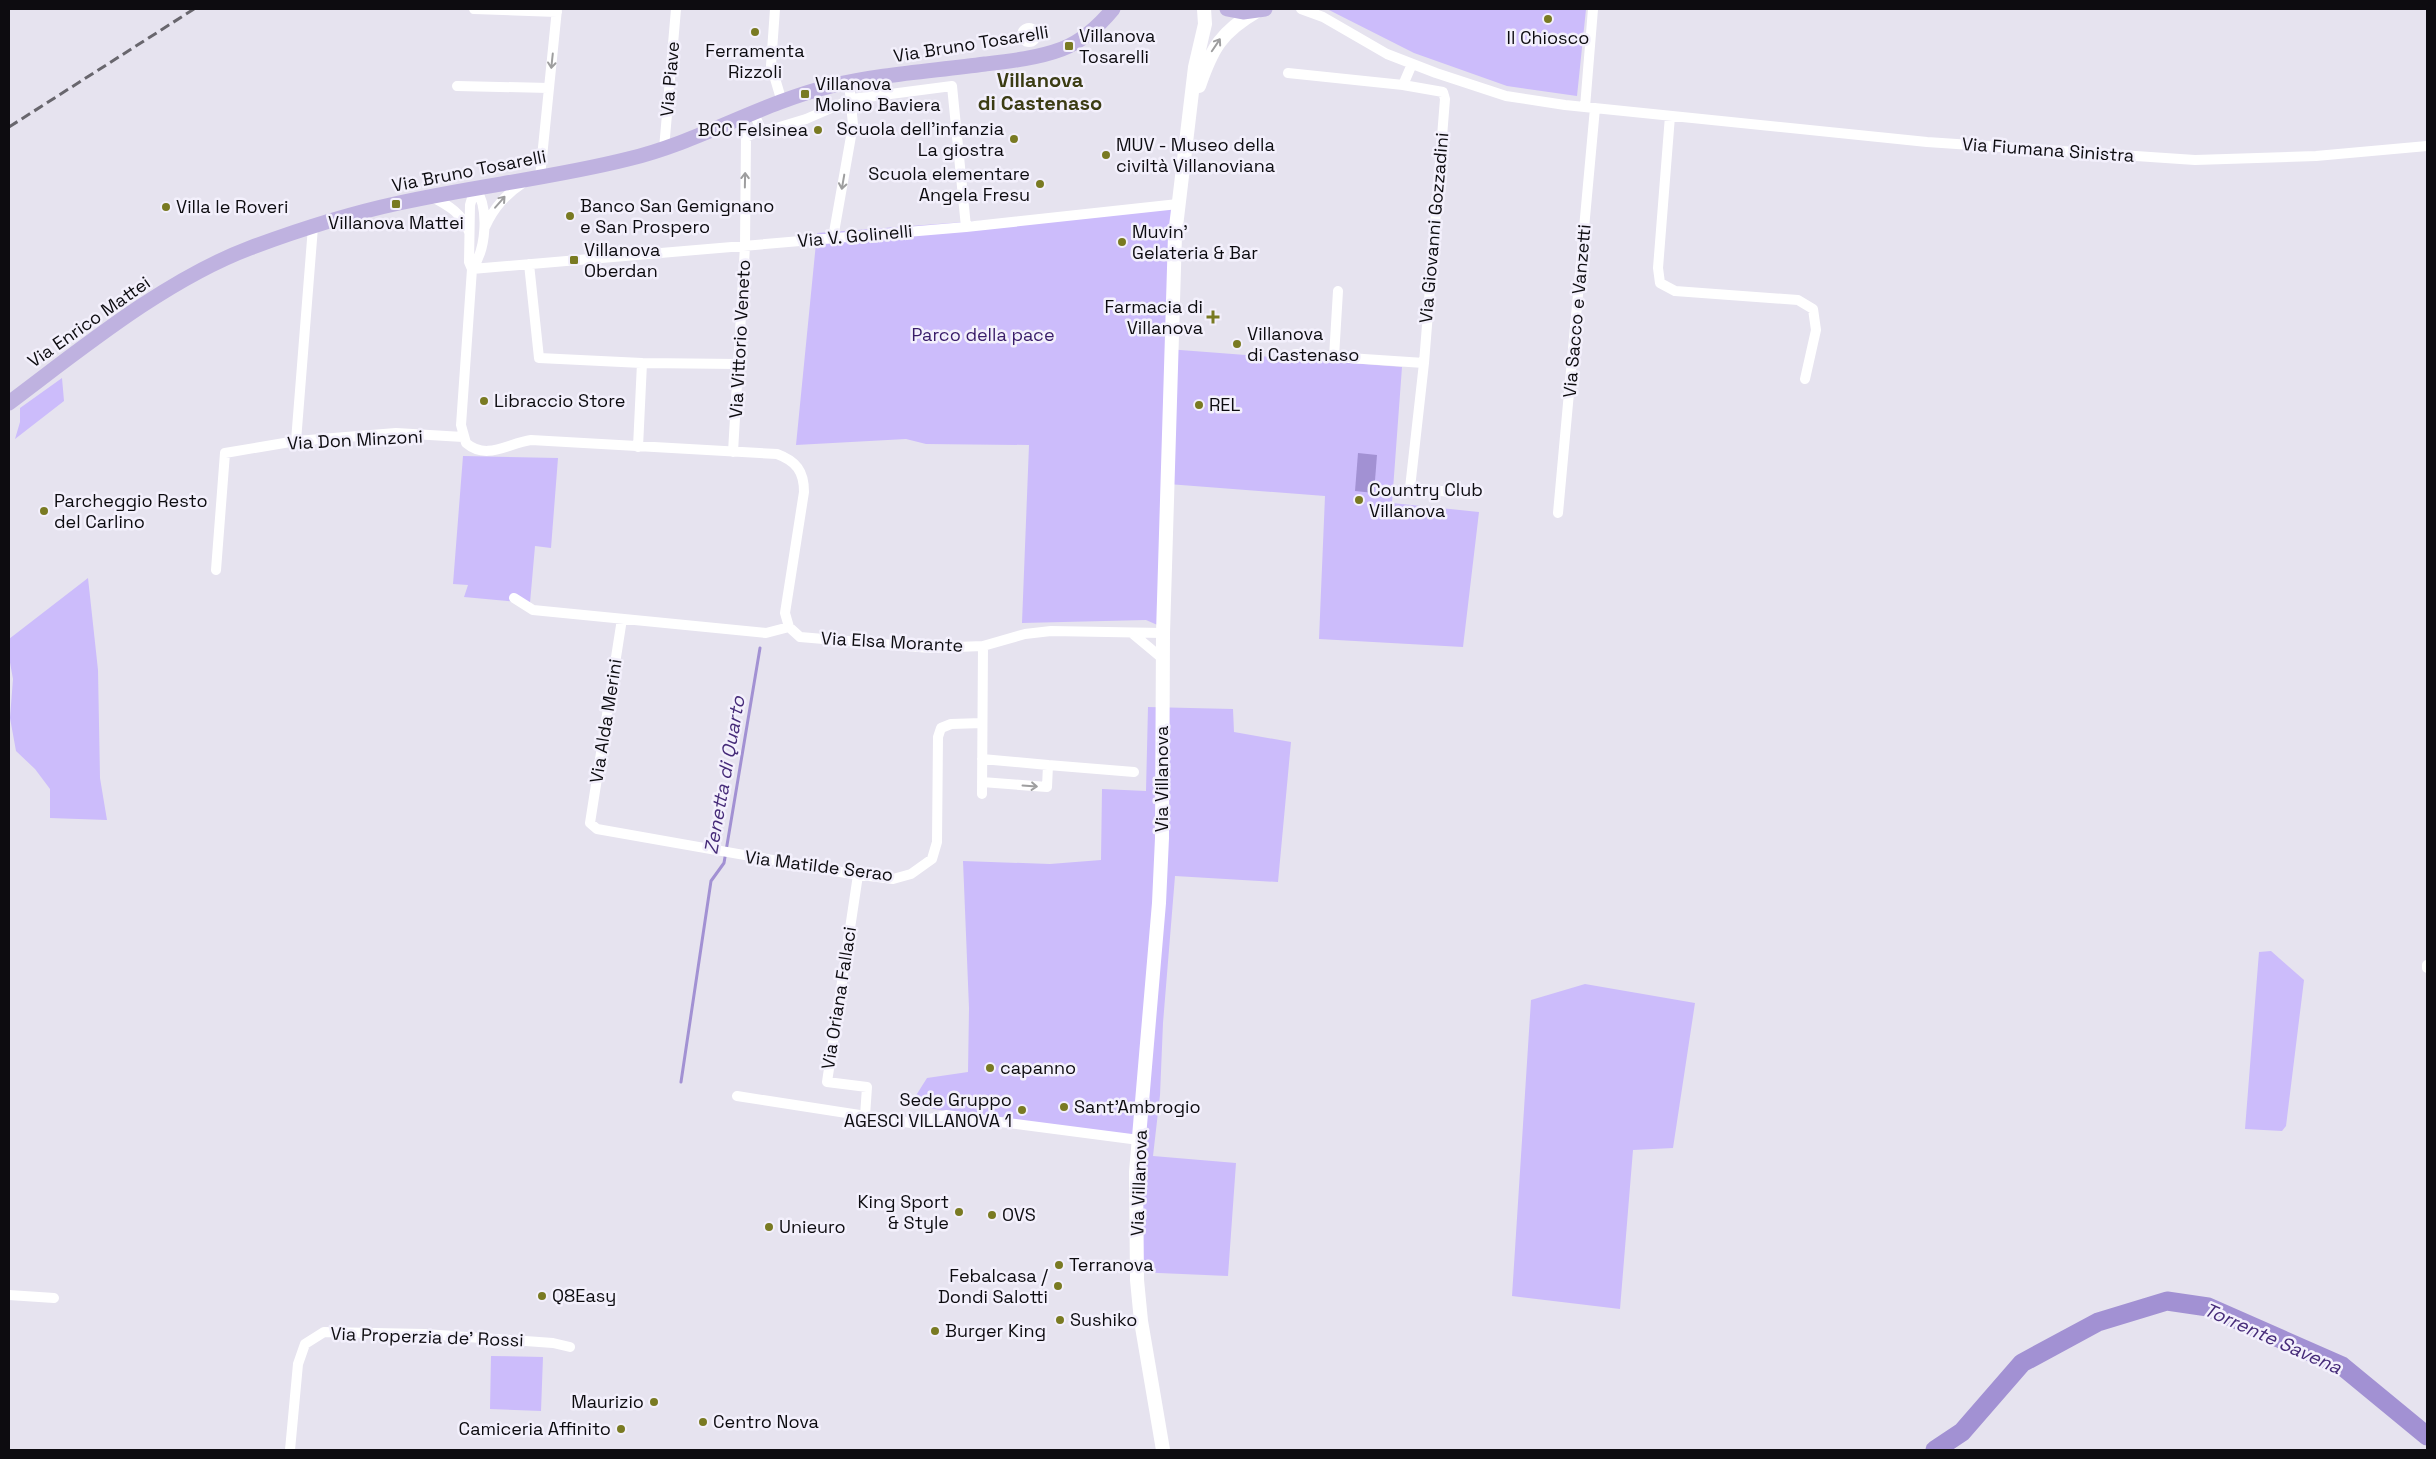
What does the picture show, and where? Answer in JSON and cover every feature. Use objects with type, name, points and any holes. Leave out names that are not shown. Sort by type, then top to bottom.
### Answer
[{"type":"main road","name":"Via Bruno Tosarelli","points":[[193,274],[236,254],[313,227],[377,208],[431,196],[605,164],[664,149],[782,102],[850,82],[1035,56],[1061,49],[1083,38],[1096,28],[1113,9]]},
{"type":"main road","name":"Via Villanova","points":[[1163,1450],[1141,1321],[1137,1280],[1136,1172],[1159,894],[1163,633],[1178,204],[1192,106],[1195,67],[1205,24],[1204,9]]},
{"type":"main road","points":[[1227,9],[1243,12],[1261,10]]},
{"type":"main road","name":"Via Villanova","points":[[1192,106],[1218,41],[1239,22],[1261,10]]},
{"type":"main road","name":"Via Enrico Mattei","points":[[9,403],[78,352],[193,274]]},
{"type":"street","points":[[474,9],[557,10],[549,88],[534,178],[503,199],[494,210],[483,233]]},
{"type":"street","name":"Via Piave","points":[[664,149],[676,9]]},
{"type":"street","points":[[775,9],[771,66],[782,102]]},
{"type":"street","name":"Via Fiumana Sinistra","points":[[1301,9],[1320,13],[1365,42],[1412,64],[1506,96],[1590,108],[1927,142],[2195,160],[2316,156],[2427,146]]},
{"type":"street","name":"Via Sacco e Vanzetti","points":[[1558,513],[1590,108],[1593,9]]},
{"type":"street","points":[[1031,42],[1035,56]]},
{"type":"street","points":[[1288,73],[1403,86],[1412,64]]},
{"type":"street","points":[[833,238],[853,125],[850,82]]},
{"type":"street","points":[[457,86],[549,88]]},
{"type":"street","name":"Via Bruno Tosarelli","points":[[746,137],[761,130],[773,129],[806,119],[845,104],[852,99],[952,86],[966,227]]},
{"type":"street","name":"Via Giovanni Gozzadini","points":[[1403,86],[1443,92],[1445,99],[1424,364],[1410,488],[1472,494]]},
{"type":"street","points":[[754,113],[761,130]]},
{"type":"street","points":[[1670,116],[1658,268],[1660,283],[1675,290],[1798,300],[1813,309],[1816,330],[1805,379]]},
{"type":"street","name":"Via Vittorio Veneto","points":[[733,452],[745,246],[746,137]]},
{"type":"street","points":[[472,269],[476,264],[483,233],[483,202],[476,188]]},
{"type":"street","points":[[476,188],[470,204],[469,262],[472,269],[461,416],[463,437],[472,447],[481,452],[492,452],[521,441],[532,440],[638,448],[777,454],[791,459],[800,470],[804,480],[804,492],[785,612],[789,627],[766,634],[622,620],[534,610],[514,598]]},
{"type":"street","points":[[431,196],[457,212],[469,234]]},
{"type":"street","name":"Via V. Golinelli","points":[[472,269],[966,227],[1178,204]]},
{"type":"street","points":[[296,441],[313,227]]},
{"type":"street","points":[[529,264],[539,358],[738,364]]},
{"type":"street","points":[[1334,357],[1338,291]]},
{"type":"street","points":[[1295,354],[1424,364]]},
{"type":"street","points":[[638,448],[642,362]]},
{"type":"street","name":"Via Don Minzoni","points":[[216,570],[225,453],[296,441],[396,434],[463,437]]},
{"type":"street","name":"Via Alda Merini","points":[[590,823],[622,620]]},
{"type":"street","name":"Via Elsa Morante","points":[[789,627],[800,637],[930,648],[983,646],[1025,634],[1051,631],[1132,634],[1163,633]]},
{"type":"street","points":[[1132,634],[1163,659]]},
{"type":"street","points":[[982,794],[983,646]]},
{"type":"street","name":"Via Matilde Serao","points":[[590,823],[597,829],[724,853],[893,879],[911,874],[932,860],[937,842],[938,737],[941,728],[951,724],[982,723]]},
{"type":"street","points":[[982,760],[1134,772]]},
{"type":"street","points":[[982,782],[1047,787],[1048,765]]},
{"type":"street","name":"Via Oriana Fallaci","points":[[858,875],[827,1082],[868,1087],[865,1116]]},
{"type":"street","points":[[737,1096],[911,1123],[946,1115],[1074,1134],[1139,1140]]},
{"type":"street","points":[[9,1295],[54,1298]]},
{"type":"street","name":"Via Properzia de' Rossi","points":[[290,1450],[298,1364],[305,1344],[324,1332],[425,1334],[553,1343],[570,1347]]},
{"type":"green space","points":[[1327,9],[1586,9],[1577,96],[1507,86],[1414,53]]},
{"type":"green space","name":"Parco della pace","points":[[1177,206],[1167,349],[1402,367],[1392,503],[1479,512],[1463,647],[1319,639],[1325,496],[1168,484],[1162,627],[1146,620],[1022,623],[1029,445],[926,444],[906,439],[796,445],[817,233]]},
{"type":"green space","points":[[62,378],[64,401],[15,439],[20,422],[20,408]]},
{"type":"green space","points":[[463,456],[558,458],[551,548],[535,546],[530,603],[464,597],[468,585],[453,584]]},
{"type":"green space","points":[[88,578],[98,670],[100,778],[107,820],[50,818],[50,789],[35,769],[16,751],[10,718],[13,679],[9,657],[9,639]]},
{"type":"green space","points":[[1148,707],[1233,709],[1234,732],[1291,742],[1278,882],[1175,876],[1163,1023],[1160,1095],[1153,1156],[1236,1163],[1228,1276],[1136,1272],[1136,1142],[910,1105],[927,1078],[968,1072],[969,1008],[963,861],[1050,864],[1101,860],[1102,789],[1146,791]]},
{"type":"green space","points":[[2271,951],[2304,980],[2286,1126],[2282,1131],[2245,1129],[2259,952]]},
{"type":"green space","points":[[1585,984],[1695,1003],[1673,1148],[1633,1150],[1620,1309],[1512,1296],[1531,1000]]},
{"type":"green space","points":[[491,1356],[543,1357],[541,1411],[490,1409]]},
{"type":"shaded area","points":[[1358,453],[1377,455],[1374,493],[1355,491]]},
{"type":"waterway","name":"Zenetta di Quarto","points":[[681,1082],[711,881],[724,863],[760,648]]},
{"type":"waterway","name":"Torrente Savena","points":[[1935,1450],[1962,1432],[2022,1363],[2098,1322],[2167,1301],[2208,1307],[2342,1366],[2427,1436]]},
{"type":"railway","points":[[9,127],[194,9]]},
{"type":"place","name":"Il Chiosco","points":[[1548,19]]},
{"type":"place","name":"Ferramenta Rizzoli","points":[[755,32]]},
{"type":"place","name":"Villanova Tosarelli","points":[[1069,46]]},
{"type":"place","name":"Villanova Molino Baviera","points":[[805,94]]},
{"type":"place","name":"BCC Felsinea","points":[[818,130]]},
{"type":"place","name":"Scuola dell'infanzia La giostra","points":[[1014,139]]},
{"type":"place","name":"MUV - Museo della civiltà Villanoviana","points":[[1106,155]]},
{"type":"place","name":"Scuola elementare Angela Fresu","points":[[1040,184]]},
{"type":"place","name":"Villanova Mattei","points":[[396,204]]},
{"type":"place","name":"Villa le Roveri","points":[[166,207]]},
{"type":"place","name":"Banco San Gemignano e San Prospero","points":[[570,216]]},
{"type":"place","name":"Muvin' Gelateria & Bar","points":[[1122,242]]},
{"type":"place","name":"Villanova Oberdan","points":[[574,260]]},
{"type":"place","name":"Farmacia di Villanova","points":[[1213,317]]},
{"type":"place","name":"Villanova di Castenaso","points":[[1237,344]]},
{"type":"place","name":"Libraccio Store","points":[[484,401]]},
{"type":"place","name":"REL","points":[[1199,405]]},
{"type":"place","name":"Country Club Villanova","points":[[1359,500]]},
{"type":"place","name":"Parcheggio Resto del Carlino","points":[[44,511]]},
{"type":"place","name":"capanno","points":[[990,1068]]},
{"type":"place","name":"Sant'Ambrogio","points":[[1064,1107]]},
{"type":"place","name":"Sede Gruppo AGESCI VILLANOVA 1","points":[[1022,1110]]},
{"type":"place","name":"King Sport & Style","points":[[959,1212]]},
{"type":"place","name":"OVS","points":[[992,1215]]},
{"type":"place","name":"Unieuro","points":[[769,1227]]},
{"type":"place","name":"Terranova","points":[[1059,1265]]},
{"type":"place","name":"Febalcasa / Dondi Salotti","points":[[1058,1286]]},
{"type":"place","name":"Q8Easy","points":[[542,1296]]},
{"type":"place","name":"Sushiko","points":[[1060,1320]]},
{"type":"place","name":"Burger King","points":[[935,1331]]},
{"type":"place","name":"Maurizio","points":[[654,1402]]},
{"type":"place","name":"Centro Nova","points":[[703,1422]]},
{"type":"place","name":"Camiceria Affinito","points":[[621,1429]]},
{"type":"district","name":"Villanova di Castenaso","points":[[1040,92]]}]
